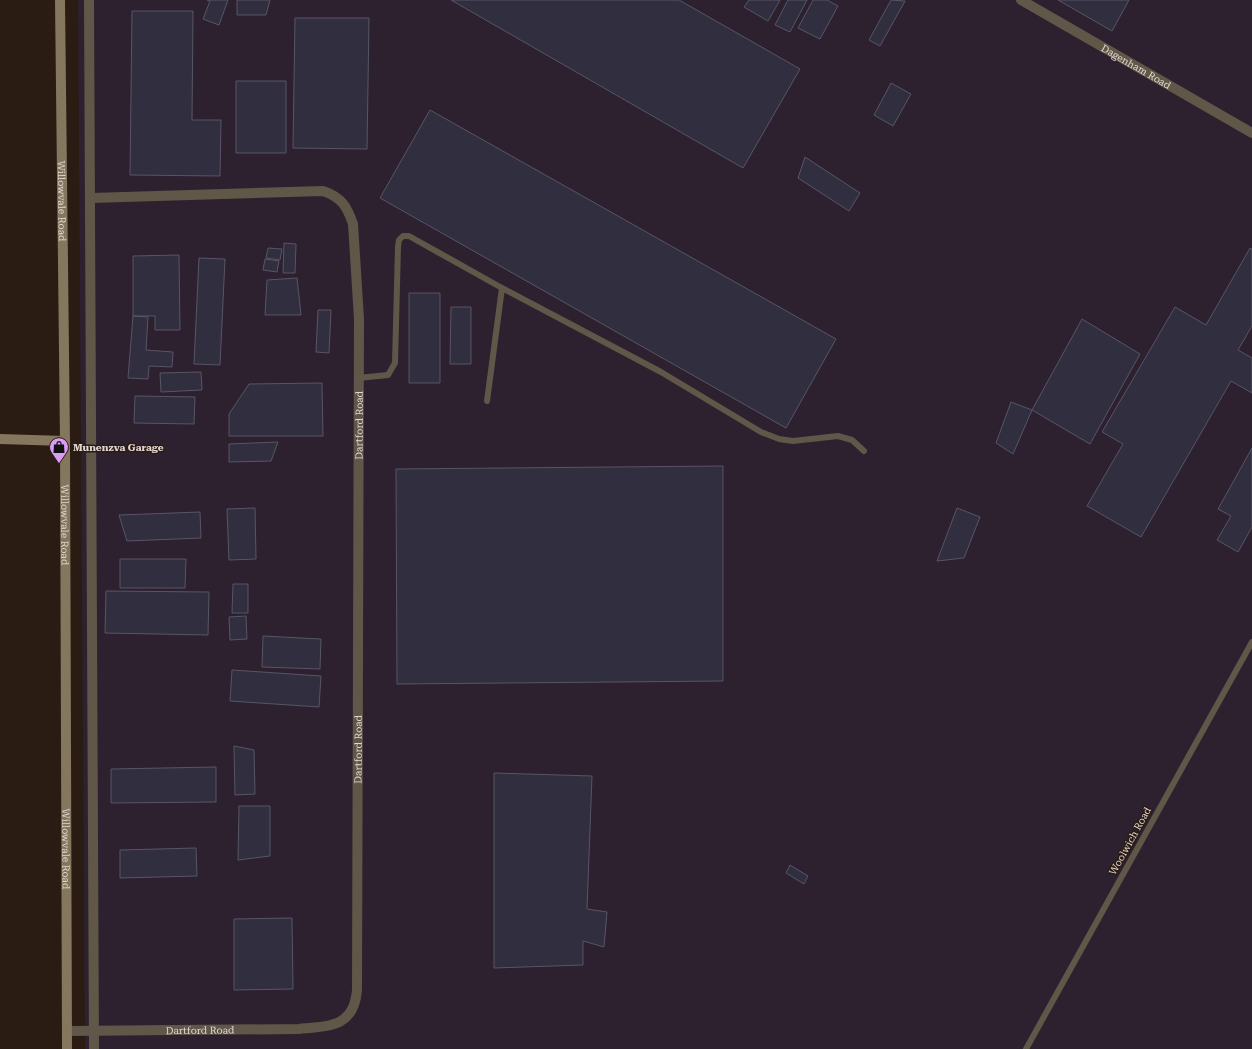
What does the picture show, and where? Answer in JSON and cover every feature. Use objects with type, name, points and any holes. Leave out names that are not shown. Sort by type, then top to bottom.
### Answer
[{"type":"main road","name":"Willowvale Road","points":[[60,0],[65,440],[68,1049]]},
{"type":"main road","points":[[0,439],[65,440]]},
{"type":"street","points":[[88,0],[91,198],[94,1049]]},
{"type":"street","name":"Dagenham Road","points":[[1021,0],[1252,133]]},
{"type":"street","name":"Dartford Road","points":[[68,1031],[94,1029],[300,1029],[325,1026],[343,1021],[352,1012],[356,1003],[359,319],[353,224],[348,209],[342,200],[323,191],[91,198]]},
{"type":"lane","points":[[358,378],[388,375],[396,363],[398,247],[399,240],[403,236],[409,236],[502,288],[660,372],[761,432],[779,439],[793,441],[838,436],[852,440],[864,451]]},
{"type":"lane","points":[[487,401],[502,288]]},
{"type":"lane","name":"Woolwich Road","points":[[1026,1049],[1252,642]]},
{"type":"shaded area","points":[[78,0],[1252,0],[1252,1049],[85,1049]]},
{"type":"building","points":[[207,0],[228,0],[219,25],[203,19],[210,1]]},
{"type":"building","points":[[237,0],[270,0],[266,15],[237,15]]},
{"type":"building","points":[[451,0],[679,0],[800,69],[743,168]]},
{"type":"building","points":[[749,0],[780,0],[768,21],[744,7]]},
{"type":"building","points":[[788,0],[807,0],[790,32],[775,25]]},
{"type":"building","points":[[813,0],[827,0],[838,6],[820,39],[798,28]]},
{"type":"building","points":[[891,0],[905,1],[880,46],[869,40]]},
{"type":"building","points":[[1058,0],[1129,0],[1112,31]]},
{"type":"building","points":[[132,11],[193,11],[192,120],[221,120],[220,176],[130,175]]},
{"type":"building","points":[[295,18],[369,18],[367,149],[293,148]]},
{"type":"building","points":[[236,81],[286,81],[286,153],[236,153]]},
{"type":"building","points":[[891,83],[911,94],[893,126],[874,115]]},
{"type":"building","points":[[430,110],[836,339],[786,428],[380,198]]},
{"type":"building","points":[[805,157],[860,193],[849,211],[798,178]]},
{"type":"building","points":[[284,243],[296,244],[295,273],[283,273]]},
{"type":"building","points":[[268,248],[282,249],[280,260],[266,258]]},
{"type":"building","points":[[1250,248],[1252,249],[1252,326],[1238,350],[1252,358],[1252,393],[1231,381],[1141,537],[1087,506],[1123,444],[1102,432],[1175,307],[1206,325]]},
{"type":"building","points":[[179,255],[180,330],[155,330],[155,316],[133,316],[133,256]]},
{"type":"building","points":[[199,258],[225,259],[220,365],[194,364]]},
{"type":"building","points":[[265,259],[279,261],[277,272],[263,270]]},
{"type":"building","points":[[297,278],[301,315],[265,315],[267,280]]},
{"type":"building","points":[[409,293],[440,293],[440,383],[409,383]]},
{"type":"building","points":[[451,307],[471,307],[471,364],[450,364]]},
{"type":"building","points":[[318,310],[331,310],[329,353],[316,352]]},
{"type":"building","points":[[133,316],[148,317],[146,350],[173,352],[172,367],[149,366],[148,379],[128,378]]},
{"type":"building","points":[[1082,319],[1140,354],[1090,444],[1032,410]]},
{"type":"building","points":[[201,372],[202,390],[161,392],[160,373]]},
{"type":"building","points":[[322,383],[323,436],[229,436],[229,414],[249,384]]},
{"type":"building","points":[[135,396],[195,397],[194,424],[134,423]]},
{"type":"building","points":[[1011,402],[1032,410],[1013,454],[996,443]]},
{"type":"building","points":[[278,442],[271,461],[229,462],[229,444]]},
{"type":"building","points":[[1252,448],[1252,527],[1238,552],[1217,540],[1231,516],[1218,509]]},
{"type":"building","points":[[723,466],[723,681],[397,684],[396,469]]},
{"type":"building","points":[[255,508],[256,559],[229,560],[227,509]]},
{"type":"building","points":[[957,508],[980,517],[964,558],[937,561]]},
{"type":"building","points":[[200,512],[201,538],[127,541],[119,515]]},
{"type":"building","points":[[120,559],[186,559],[185,588],[120,588]]},
{"type":"building","points":[[233,584],[248,584],[248,613],[232,613]]},
{"type":"building","points":[[106,591],[209,592],[208,635],[105,633]]},
{"type":"building","points":[[246,616],[247,639],[230,640],[229,617]]},
{"type":"building","points":[[263,636],[321,639],[320,669],[262,667]]},
{"type":"building","points":[[232,670],[321,676],[319,707],[230,701]]},
{"type":"building","points":[[234,746],[254,750],[255,794],[235,795]]},
{"type":"building","points":[[216,767],[216,802],[111,803],[111,769]]},
{"type":"building","points":[[494,773],[592,776],[587,909],[607,912],[604,947],[583,941],[583,965],[494,968]]},
{"type":"building","points":[[239,806],[270,806],[270,856],[238,860]]},
{"type":"building","points":[[196,848],[197,876],[120,878],[120,850]]},
{"type":"building","points":[[790,865],[808,876],[804,884],[786,873]]},
{"type":"building","points":[[292,918],[293,989],[234,990],[234,919]]},
{"type":"place","name":"Munenzva Garage","points":[[59,464]]}]
